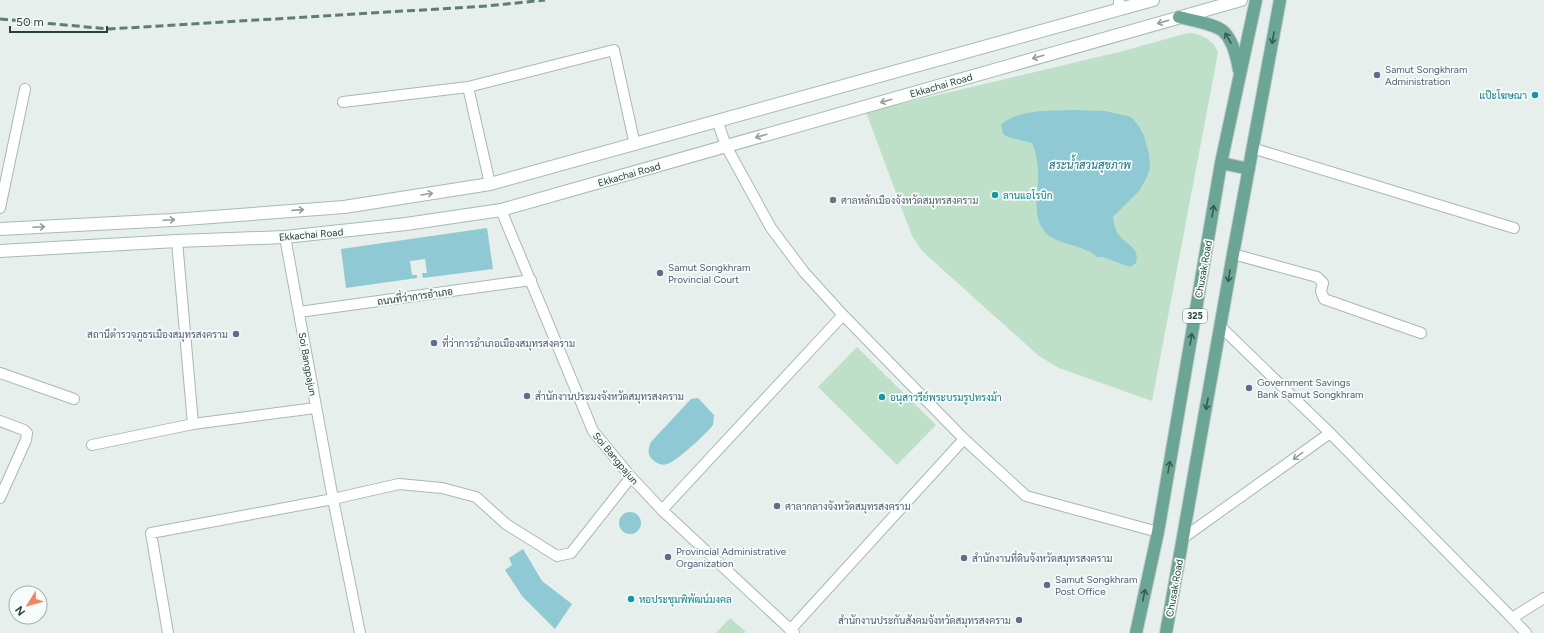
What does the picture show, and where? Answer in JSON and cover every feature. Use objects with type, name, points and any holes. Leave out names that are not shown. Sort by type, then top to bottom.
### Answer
[{"type":"main road","points":[[0,229],[172,220],[344,207],[490,184],[635,145],[1119,4],[1153,0]]},
{"type":"main road","name":"Ekkachai Road","points":[[0,251],[285,236],[406,224],[501,210],[1241,0]]},
{"type":"main road","name":"Chusak Road","points":[[1136,633],[1158,532],[1221,163],[1256,0]]},
{"type":"main road","name":"Chusak Road","points":[[1166,633],[1252,148],[1280,0]]},
{"type":"main road","points":[[1179,17],[1208,24],[1224,32],[1233,48],[1240,75]]},
{"type":"main road","points":[[1221,163],[1249,169]]},
{"type":"street","points":[[343,102],[468,87],[614,50],[635,145]]},
{"type":"street","points":[[468,87],[490,184]]},
{"type":"street","points":[[0,208],[25,89]]},
{"type":"street","points":[[717,120],[726,146],[771,228],[804,272],[843,315],[964,439],[1026,496],[1158,532]]},
{"type":"street","points":[[1252,148],[1514,228]]},
{"type":"street","name":"Soi Bangpajun","points":[[501,210],[592,431],[631,478],[662,510],[792,632]]},
{"type":"street","name":"Soi Bangpajun","points":[[285,236],[333,499],[360,633]]},
{"type":"street","points":[[177,241],[193,424]]},
{"type":"street","points":[[1233,254],[1317,277],[1323,283],[1322,291],[1324,299],[1421,333]]},
{"type":"street","name":"ถนนที่ว่าการอำเภอ","points":[[298,312],[531,280]]},
{"type":"street","points":[[662,510],[843,315]]},
{"type":"street","points":[[1221,327],[1330,433],[1526,633]]},
{"type":"street","points":[[0,373],[74,399]]},
{"type":"street","points":[[92,445],[193,424],[316,408]]},
{"type":"street","points":[[0,421],[24,430],[27,434],[26,440],[0,498]]},
{"type":"street","points":[[1183,538],[1330,433]]},
{"type":"street","points":[[792,632],[964,439]]},
{"type":"street","points":[[168,633],[151,533],[333,499],[399,484],[442,488],[476,497],[506,524],[557,556],[571,553],[631,478]]},
{"type":"street","points":[[1512,618],[1544,598]]},
{"type":"green space","points":[[1188,33],[1198,34],[1207,38],[1214,45],[1218,53],[1152,401],[1059,368],[1039,356],[922,251],[912,236],[866,112],[1123,51]]},
{"type":"green space","points":[[857,347],[936,425],[897,465],[818,387]]},
{"type":"green space","points":[[730,618],[746,632],[716,633]]},
{"type":"water","name":"สระน้ำสวนสุขภาพ","points":[[1073,110],[1105,111],[1131,117],[1139,126],[1144,136],[1149,154],[1150,168],[1147,177],[1139,191],[1113,217],[1118,233],[1136,253],[1136,263],[1130,267],[1103,257],[1097,257],[1086,250],[1056,240],[1045,232],[1038,219],[1038,169],[1035,150],[1032,143],[1008,137],[1003,134],[1001,124],[1009,119],[1026,113]]},
{"type":"water","points":[[487,228],[493,269],[423,278],[422,273],[427,273],[425,259],[410,261],[412,275],[417,275],[417,278],[346,288],[341,249]]},
{"type":"water","points":[[698,398],[714,415],[713,425],[691,447],[677,458],[667,464],[659,464],[651,458],[649,454],[651,442],[691,399]]},
{"type":"water","points":[[630,512],[638,515],[641,523],[638,531],[630,534],[622,531],[619,523],[622,515]]},
{"type":"water","points":[[523,549],[542,581],[572,604],[555,629],[522,596],[505,570],[512,565],[509,558]]},
{"type":"railway","points":[[0,19],[109,29],[487,6],[545,0]]},
{"type":"place","name":"Samut Songkhram Administration","points":[[1377,75]]},
{"type":"place","name":"แป๊ะโฆษณา","points":[[1535,95]]},
{"type":"place","name":"ลานแอโรบิก","points":[[995,195]]},
{"type":"place","name":"ศาลหลักเมืองจังหวัดสมุทรสงคราม","points":[[833,200]]},
{"type":"place","name":"Samut Songkhram Provincial Court","points":[[660,273]]},
{"type":"place","name":"สถานีตำรวจภูธรเมืองสมุทรสงคราม","points":[[236,334]]},
{"type":"place","name":"ที่ว่าการอำเภอเมืองสมุทรสงคราม","points":[[434,343]]},
{"type":"place","name":"Government Savings Bank Samut Songkhram","points":[[1249,388]]},
{"type":"place","name":"สำนักงานประมงจังหวัดสมุทรสงคราม","points":[[527,396]]},
{"type":"place","name":"อนุสาวรีย์พระบรมรูปทรงม้า","points":[[882,397]]},
{"type":"place","name":"ศาลากลางจังหวัดสมุทรสงคราม","points":[[777,506]]},
{"type":"place","name":"Provincial Administrative Organization","points":[[668,557]]},
{"type":"place","name":"สำนักงานที่ดินจังหวัดสมุทรสงคราม","points":[[964,558]]},
{"type":"place","name":"Samut Songkhram Post Office","points":[[1047,585]]},
{"type":"place","name":"หอประชุมพิพัฒน์มงคล","points":[[631,599]]},
{"type":"place","name":"สำนักงานประกันสังคมจังหวัดสมุทรสงคราม","points":[[1019,620]]}]
